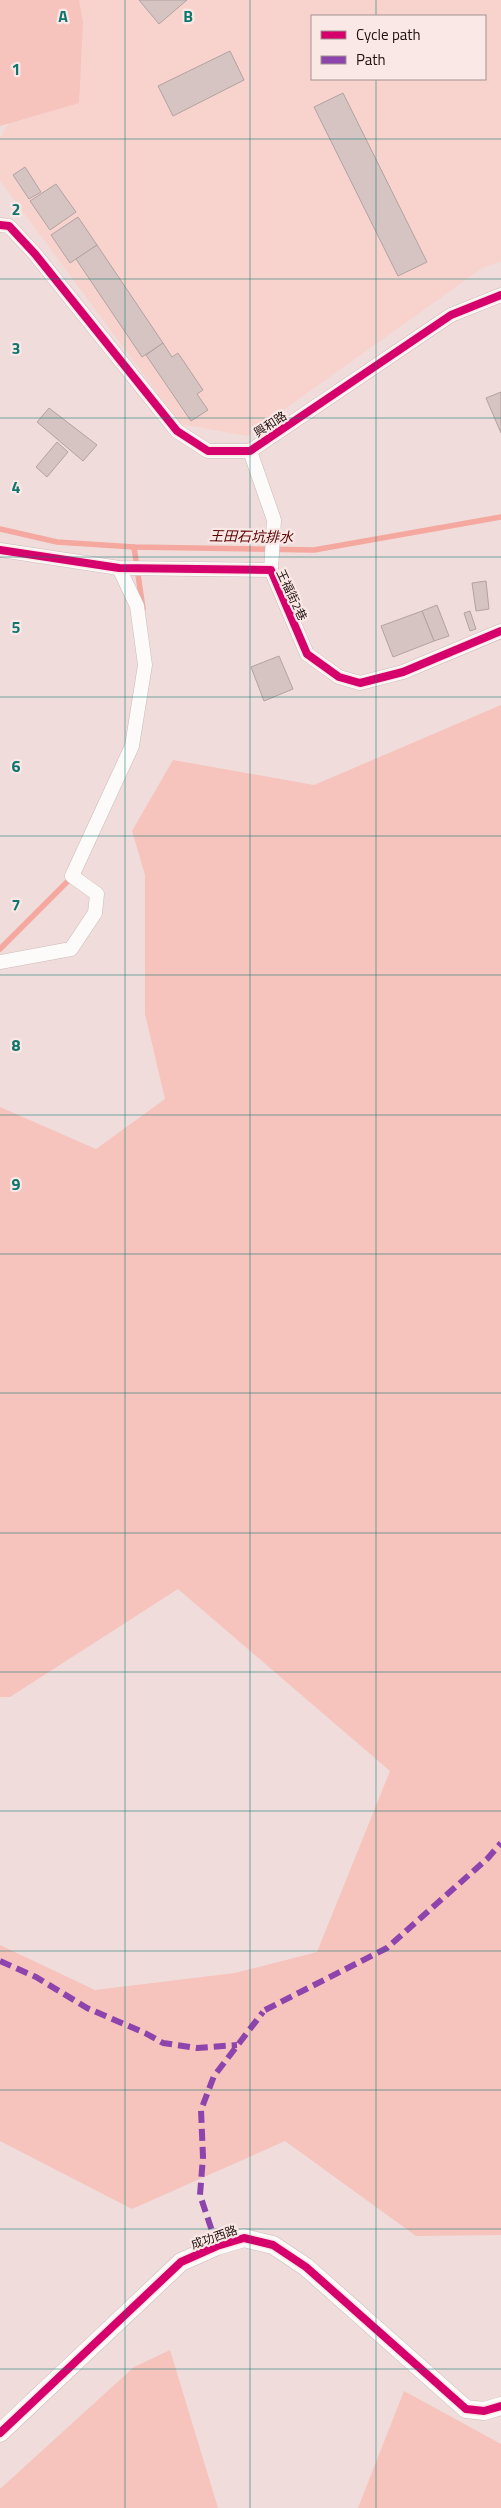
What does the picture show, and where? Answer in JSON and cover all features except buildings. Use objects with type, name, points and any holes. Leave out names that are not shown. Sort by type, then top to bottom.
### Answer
[{"type":"street","name":"興和路","points":[[0,225],[9,226],[35,254],[177,431],[208,451],[250,451],[451,315],[501,295]]},
{"type":"street","points":[[250,451],[274,520],[271,570]]},
{"type":"street","name":"王福街2巷","points":[[0,550],[124,568],[271,570],[307,654],[338,676],[360,683],[403,672],[501,631]]},
{"type":"street","points":[[0,962],[71,949],[95,913],[97,894],[72,876],[132,746],[145,665],[137,606],[124,568]]},
{"type":"street","name":"成功西路","points":[[0,2433],[180,2262],[217,2246],[244,2238],[274,2245],[306,2267],[466,2409],[484,2411],[501,2406]]},
{"type":"shaded area","points":[[0,0],[79,0],[83,22],[79,103],[0,126]]},
{"type":"shaded area","points":[[75,0],[501,0],[501,262],[484,267],[247,436],[180,424],[0,181],[0,138]]},
{"type":"shaded area","points":[[501,705],[501,2235],[416,2236],[285,2141],[132,2209],[0,2141],[0,1945],[95,1990],[235,1973],[317,1952],[390,1771],[178,1589],[10,1697],[0,1697],[0,1107],[96,1149],[165,1099],[145,1014],[145,875],[132,831],[173,760],[314,785]]},
{"type":"shaded area","points":[[170,2350],[218,2508],[0,2508],[0,2489],[134,2367]]},
{"type":"shaded area","points":[[404,2391],[501,2444],[501,2508],[358,2508]]},
{"type":"waterway","name":"王田石坑排水","points":[[0,529],[57,542],[134,547],[314,550],[501,517]]},
{"type":"waterway","points":[[134,547],[143,609]]},
{"type":"waterway","points":[[0,949],[73,876]]},
{"type":"marked path","points":[[265,2010],[387,1948],[488,1858],[501,1843]]},
{"type":"marked path","points":[[0,1961],[36,1977],[87,2008],[145,2033],[163,2043],[197,2048],[237,2045]]},
{"type":"marked path","points":[[217,2246],[200,2195],[203,2157],[201,2110],[214,2076],[263,2012]]},
{"type":"cycle path","points":[[0,225],[9,226],[35,254],[177,431],[208,451],[250,451],[451,315],[501,295]]},
{"type":"cycle path","points":[[0,550],[119,568],[271,570],[307,654],[339,677],[360,683],[403,672],[501,631]]},
{"type":"cycle path","points":[[0,2433],[181,2262],[217,2246],[244,2238],[273,2245],[306,2267],[466,2409],[484,2411],[501,2406]]}]
